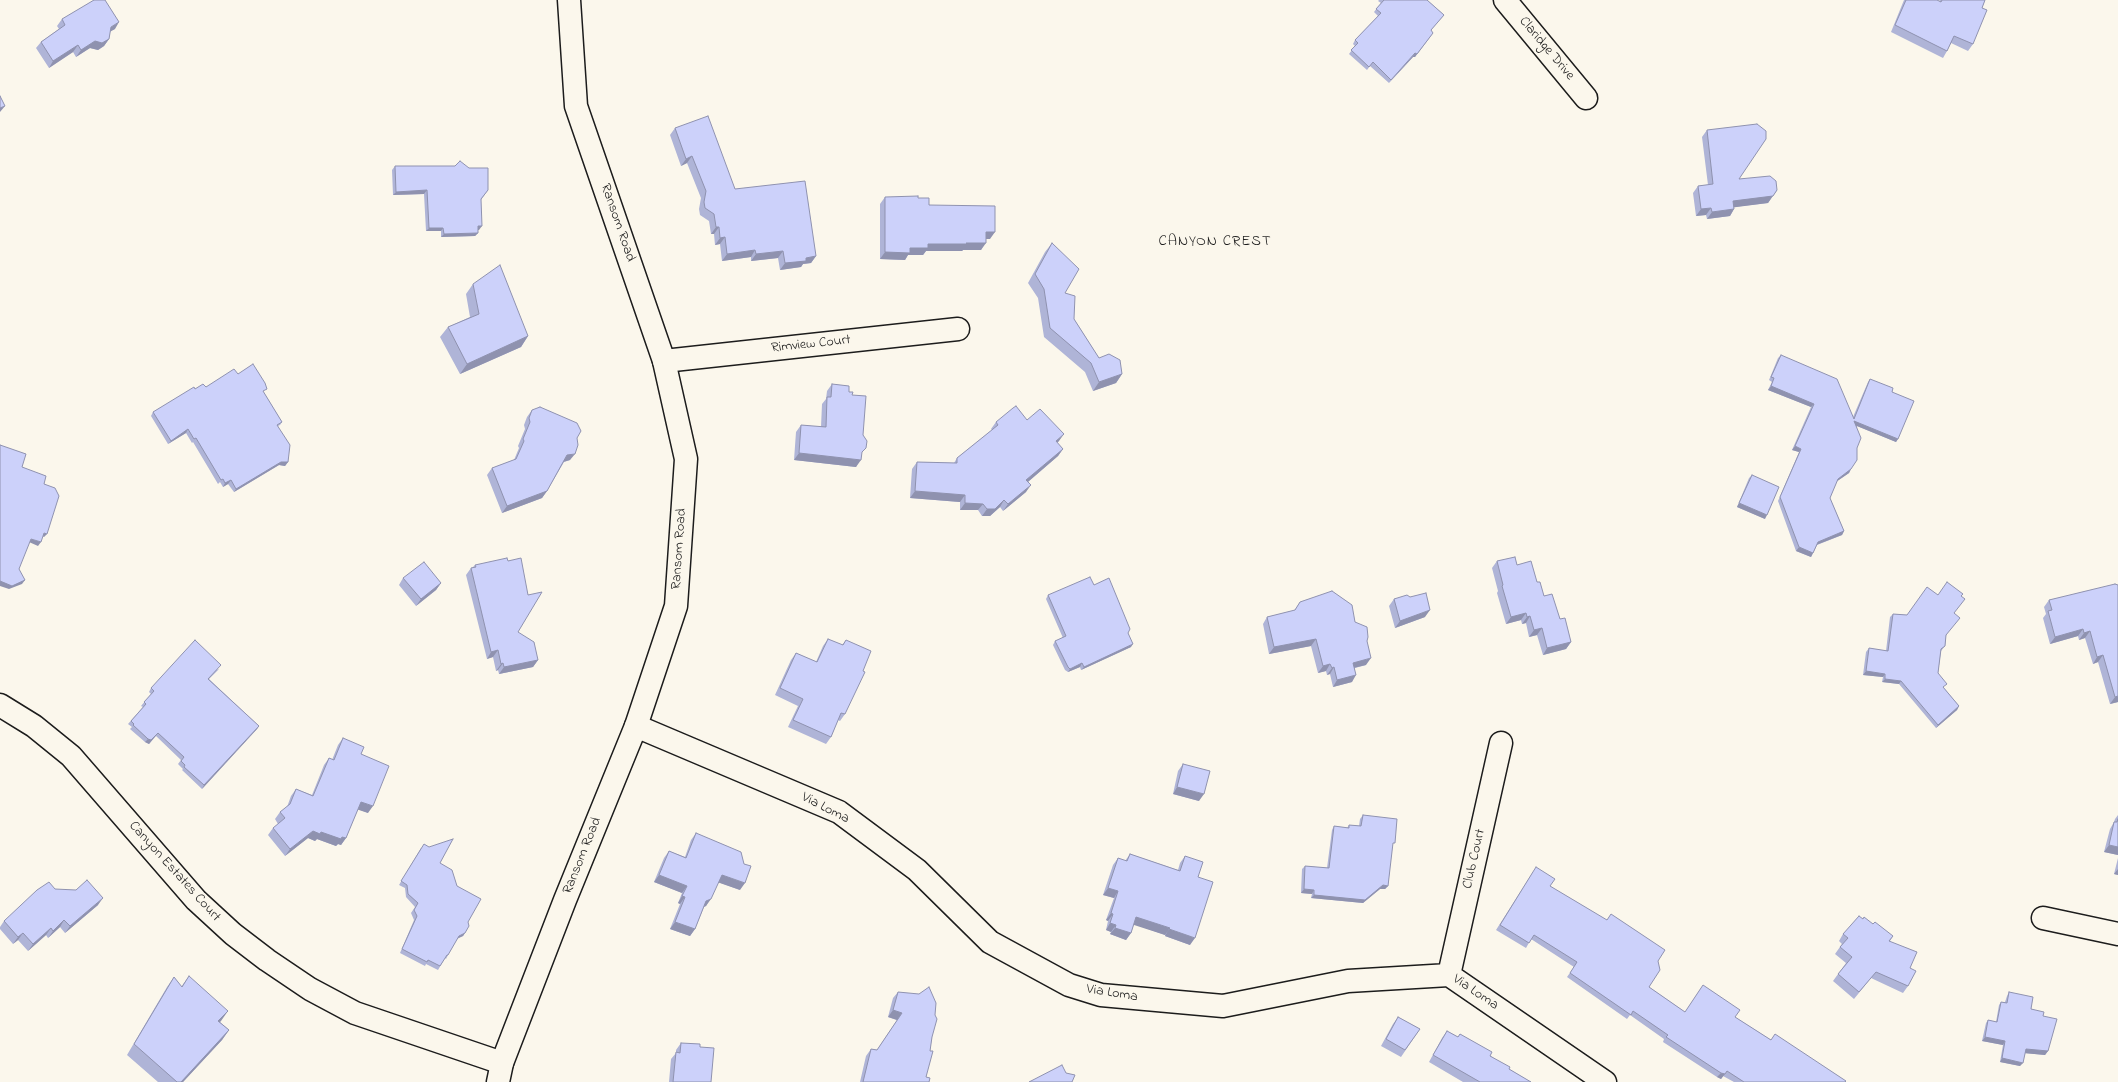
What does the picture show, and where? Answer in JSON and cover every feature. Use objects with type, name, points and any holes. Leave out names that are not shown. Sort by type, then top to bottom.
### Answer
[{"type":"street","name":"Ransom Road","points":[[500,1072],[585,850],[636,726],[676,606],[686,459],[664,362],[576,106],[569,0]]},
{"type":"street","name":"Claridge Drive","points":[[1505,0],[1586,98]]},
{"type":"street","name":"Rimview Court","points":[[664,362],[958,329]]},
{"type":"street","name":"Canyon Estates Court","points":[[0,705],[34,726],[71,756],[196,900],[233,934],[267,960],[310,989],[356,1013],[500,1072]]},
{"type":"street","name":"Via Loma","points":[[636,726],[839,812],[917,870],[990,942],[1069,985],[1101,995],[1223,1006],[1348,981],[1449,975],[1605,1082]]},
{"type":"street","name":"Club Court","points":[[1449,975],[1501,743]]},
{"type":"street","points":[[2043,918],[2118,934]]},
{"type":"building","points":[[94,0],[105,0],[119,22],[111,27],[109,39],[102,43],[95,41],[81,50],[78,45],[53,61],[41,42],[65,25],[62,19]]},
{"type":"building","points":[[1384,0],[1427,0],[1444,15],[1431,30],[1433,33],[1417,54],[1415,53],[1391,80],[1373,62],[1369,67],[1351,50],[1358,43],[1355,40],[1381,13],[1376,9]]},
{"type":"building","points":[[1906,0],[1937,0],[1941,2],[1942,0],[1985,0],[1982,8],[1987,10],[1973,44],[1954,36],[1947,51],[1895,25]]},
{"type":"building","points":[[0,96],[5,106],[0,108]]},
{"type":"building","points":[[708,116],[735,189],[805,181],[816,256],[806,258],[806,261],[785,263],[783,251],[756,254],[755,250],[727,254],[725,237],[720,238],[719,227],[716,227],[714,214],[705,208],[704,202],[706,191],[692,156],[686,159],[675,128]]},
{"type":"building","points":[[1757,124],[1766,131],[1766,139],[1739,179],[1770,176],[1776,181],[1777,190],[1773,196],[1733,201],[1734,209],[1712,212],[1711,208],[1701,209],[1698,186],[1713,184],[1707,130]]},
{"type":"building","points":[[460,161],[469,168],[488,168],[488,190],[481,199],[482,226],[478,226],[478,233],[444,234],[443,228],[429,228],[427,190],[396,192],[395,166],[455,166]]},
{"type":"building","points":[[918,196],[918,198],[929,198],[929,205],[995,206],[995,232],[986,232],[986,243],[928,244],[928,248],[910,248],[910,253],[885,252],[885,197]]},
{"type":"building","points":[[1052,243],[1079,269],[1065,293],[1075,296],[1074,319],[1099,358],[1109,354],[1120,360],[1122,374],[1099,382],[1091,363],[1050,328],[1044,289],[1035,274]]},
{"type":"building","points":[[500,265],[528,336],[467,364],[448,327],[479,314],[473,284]]},
{"type":"building","points":[[1781,355],[1837,379],[1854,419],[1870,379],[1893,388],[1892,392],[1914,401],[1898,439],[1854,421],[1861,438],[1857,448],[1857,460],[1851,469],[1838,479],[1830,498],[1844,531],[1818,542],[1813,553],[1799,547],[1780,497],[1801,449],[1795,446],[1814,404],[1771,386],[1774,378],[1771,377]]},
{"type":"building","points":[[253,364],[265,383],[267,389],[263,391],[282,422],[277,425],[290,445],[288,462],[281,462],[236,489],[231,480],[225,483],[223,479],[221,480],[196,438],[194,439],[188,429],[171,441],[153,412],[194,387],[195,389],[203,384],[206,387],[234,369],[238,374]]},
{"type":"building","points":[[832,384],[849,386],[849,392],[853,392],[852,395],[866,396],[863,435],[867,441],[866,448],[862,452],[861,460],[799,453],[801,425],[826,427],[827,397],[831,397]]},
{"type":"building","points":[[1016,406],[1027,420],[1040,409],[1064,434],[1056,441],[1063,449],[1026,480],[1031,485],[1008,504],[1004,500],[995,509],[987,509],[983,504],[965,503],[965,495],[915,491],[917,462],[957,463],[957,458],[998,425],[996,422]]},
{"type":"building","points":[[540,407],[577,423],[581,431],[577,438],[578,445],[575,454],[567,455],[547,491],[507,506],[492,468],[516,459],[524,441],[523,439],[530,422],[529,418],[532,410]]},
{"type":"building","points":[[0,445],[26,454],[22,467],[46,476],[44,484],[55,488],[59,496],[47,534],[44,533],[41,542],[31,539],[19,569],[25,580],[12,586],[0,581]]},
{"type":"building","points":[[1752,475],[1779,487],[1767,515],[1739,503]]},
{"type":"building","points":[[1515,557],[1517,565],[1531,561],[1537,582],[1540,582],[1544,596],[1552,594],[1560,619],[1565,618],[1571,642],[1547,648],[1542,628],[1534,630],[1530,616],[1527,617],[1526,613],[1511,617],[1502,586],[1497,561]]},
{"type":"building","points":[[507,558],[508,561],[521,558],[528,595],[542,592],[518,632],[534,642],[538,660],[504,667],[503,663],[501,664],[498,650],[491,652],[471,568],[476,567],[475,565]]},
{"type":"building","points":[[424,562],[441,583],[421,599],[403,578]]},
{"type":"building","points":[[1090,577],[1094,585],[1109,578],[1130,629],[1128,633],[1133,644],[1084,667],[1082,663],[1070,669],[1055,641],[1066,636],[1048,595]]},
{"type":"building","points":[[1947,582],[1963,594],[1961,596],[1965,599],[1954,613],[1960,618],[1946,635],[1945,646],[1941,649],[1938,673],[1947,684],[1943,687],[1959,706],[1938,725],[1901,681],[1885,679],[1885,674],[1866,671],[1869,648],[1888,651],[1893,614],[1907,615],[1927,587],[1938,595]]},
{"type":"building","points":[[2115,584],[2118,585],[2118,696],[2115,697],[2103,655],[2097,657],[2090,631],[2084,633],[2083,629],[2055,637],[2048,611],[2052,610],[2049,600]]},
{"type":"building","points":[[1332,591],[1352,605],[1355,622],[1367,627],[1367,641],[1371,658],[1353,663],[1356,675],[1337,680],[1334,667],[1332,668],[1330,664],[1323,666],[1316,639],[1274,647],[1267,617],[1295,610],[1300,602]]},
{"type":"building","points":[[1426,593],[1430,610],[1400,621],[1394,599],[1407,595],[1410,597]]},
{"type":"building","points":[[828,639],[843,645],[846,640],[871,651],[863,671],[865,672],[845,714],[841,713],[831,737],[793,720],[803,699],[780,688],[796,653],[817,662]]},
{"type":"building","points":[[195,640],[221,665],[208,679],[259,726],[204,785],[184,767],[185,765],[181,761],[184,757],[158,733],[151,740],[148,739],[133,725],[134,724],[131,721],[146,704],[144,702],[154,691],[151,688]]},
{"type":"building","points":[[343,738],[364,747],[361,754],[389,766],[373,806],[361,802],[346,838],[342,837],[341,839],[321,832],[320,834],[313,831],[290,849],[273,828],[285,818],[280,812],[290,804],[296,789],[313,796],[329,758],[334,760]]},
{"type":"building","points":[[1183,764],[1210,771],[1204,794],[1177,787]]},
{"type":"building","points":[[1363,815],[1397,819],[1395,843],[1393,843],[1388,886],[1383,885],[1365,900],[1314,895],[1314,890],[1304,889],[1305,866],[1329,868],[1334,826],[1349,828],[1349,825],[1361,826]]},
{"type":"building","points":[[2118,819],[2118,847],[2109,845],[2114,822],[2117,822]]},
{"type":"building","points":[[696,833],[741,852],[744,864],[751,866],[745,883],[722,875],[711,899],[706,901],[695,929],[675,922],[685,897],[682,896],[687,886],[659,875],[669,851],[686,858]]},
{"type":"building","points":[[453,839],[440,863],[452,870],[457,886],[481,899],[468,922],[469,926],[465,933],[459,936],[440,966],[428,960],[427,962],[402,949],[417,916],[414,910],[418,903],[408,894],[407,885],[401,881],[424,844],[429,847]]},
{"type":"building","points":[[1130,854],[1180,871],[1185,856],[1203,862],[1198,877],[1213,882],[1195,938],[1136,917],[1131,933],[1115,928],[1116,925],[1110,923],[1113,914],[1111,913],[1118,891],[1108,888],[1118,858],[1127,861]]},
{"type":"building","points":[[1536,867],[1555,879],[1550,886],[1607,920],[1611,914],[1665,950],[1658,961],[1660,970],[1649,987],[1685,1012],[1703,985],[1740,1010],[1735,1017],[1771,1040],[1775,1034],[1846,1081],[1744,1082],[1727,1071],[1725,1074],[1721,1073],[1666,1037],[1668,1035],[1633,1011],[1631,1015],[1570,973],[1577,962],[1534,935],[1529,943],[1500,925]]},
{"type":"building","points":[[87,880],[103,898],[70,926],[64,920],[53,931],[51,928],[33,944],[23,933],[18,937],[4,921],[37,890],[49,882],[55,889],[76,890]]},
{"type":"building","points":[[1859,916],[1863,919],[1864,917],[1873,924],[1875,922],[1893,936],[1889,941],[1917,952],[1910,968],[1916,971],[1908,986],[1876,972],[1859,992],[1838,974],[1852,957],[1840,947],[1848,938],[1843,934]]},
{"type":"building","points":[[189,976],[228,1011],[218,1021],[229,1030],[181,1082],[177,1082],[134,1044],[174,977],[182,987]]},
{"type":"building","points":[[929,987],[936,1003],[935,1015],[937,1019],[930,1051],[933,1051],[926,1077],[930,1078],[929,1082],[863,1082],[871,1049],[877,1050],[902,1013],[893,1010],[898,992],[919,994]]},
{"type":"building","points":[[2009,992],[2033,997],[2031,1009],[2044,1012],[2043,1016],[2057,1019],[2048,1051],[2026,1049],[2023,1063],[2002,1058],[2005,1041],[1985,1037],[1988,1020],[1997,1022],[2001,1002],[2007,1003]]},
{"type":"building","points":[[1398,1017],[1420,1029],[1405,1050],[1386,1039]]},
{"type":"building","points":[[1447,1031],[1458,1037],[1460,1034],[1492,1052],[1490,1056],[1510,1067],[1509,1069],[1531,1082],[1480,1082],[1433,1055]]},
{"type":"building","points":[[681,1043],[700,1044],[700,1047],[714,1048],[711,1082],[673,1082],[676,1052],[680,1053]]},
{"type":"building","points":[[1062,1065],[1066,1073],[1075,1075],[1072,1082],[1029,1082]]},
{"type":"district","name":"CANYON CREST","points":[[1215,243]]}]
